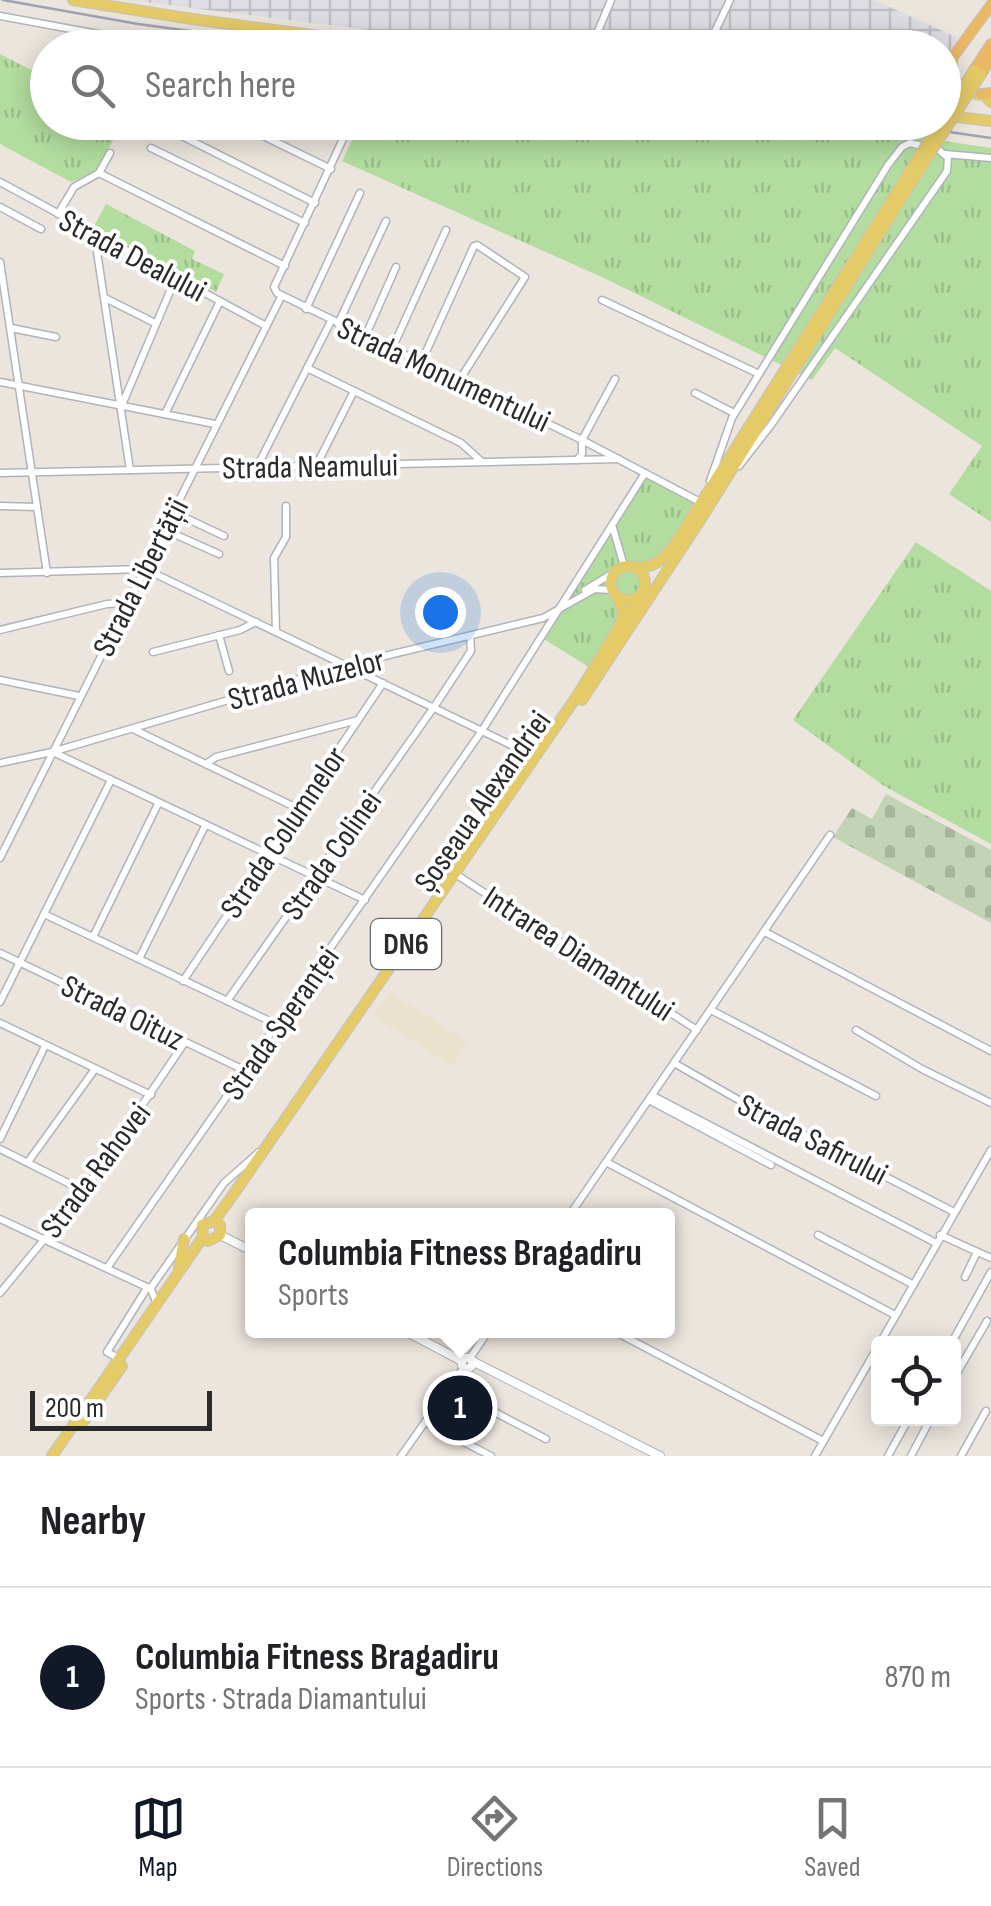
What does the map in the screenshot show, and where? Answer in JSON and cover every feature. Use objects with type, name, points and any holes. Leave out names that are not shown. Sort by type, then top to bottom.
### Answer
[{"type":"highway","points":[[961,46],[991,5]]},
{"type":"highway","name":"DN6","points":[[977,72],[991,44]]},
{"type":"highway","name":"DN6","points":[[977,72],[991,58]]},
{"type":"main road","points":[[72,0],[284,30]]},
{"type":"main road","name":"DN6","points":[[961,94],[977,72]]},
{"type":"main road","name":"DN6","points":[[961,97],[977,72]]},
{"type":"main road","points":[[963,91],[988,96]]},
{"type":"main road","points":[[985,120],[991,111]]},
{"type":"main road","name":"DN6","points":[[636,567],[648,567],[663,559],[727,476],[932,140]]},
{"type":"main road","name":"DN6","points":[[582,700],[934,140]]},
{"type":"main road","name":"DN6","points":[[638,597],[703,505]]},
{"type":"main road","points":[[613,573],[624,566],[636,567],[644,575],[645,586]]},
{"type":"main road","name":"DN6","points":[[613,573],[614,593]]},
{"type":"main road","points":[[614,593],[627,600],[638,597]]},
{"type":"main road","name":"Șoseaua Alexandriei","points":[[218,1227],[265,1149],[536,758],[615,634],[623,612],[614,593]]},
{"type":"main road","name":"Șoseaua Alexandriei","points":[[218,1227],[582,700],[638,597]]},
{"type":"main road","name":"DN6","points":[[60,1456],[205,1239],[202,1225],[218,1227]]},
{"type":"main road","points":[[205,1239],[218,1227]]},
{"type":"main road","name":"DN6","points":[[52,1456],[205,1239]]},
{"type":"main road","points":[[178,1273],[184,1240]]},
{"type":"street","points":[[598,30],[611,0]]},
{"type":"street","points":[[716,30],[730,0]]},
{"type":"street","points":[[0,16],[79,30]]},
{"type":"street","points":[[190,140],[315,203]]},
{"type":"street","points":[[272,140],[332,169]]},
{"type":"street","points":[[99,173],[284,266],[344,140]]},
{"type":"street","points":[[703,505],[724,433],[734,413],[898,152],[913,142],[945,154],[991,158]]},
{"type":"street","points":[[151,148],[306,224]]},
{"type":"street","points":[[58,214],[74,187],[99,173],[110,153]]},
{"type":"street","points":[[727,476],[763,437],[940,182],[948,166],[945,154]]},
{"type":"street","name":"Strada Dealului","points":[[0,182],[266,326]]},
{"type":"street","name":"Strada Monumentului","points":[[306,308],[360,192]]},
{"type":"street","points":[[0,207],[41,230]]},
{"type":"street","points":[[257,468],[386,221]]},
{"type":"street","points":[[392,349],[446,230]]},
{"type":"street","points":[[99,236],[97,252],[130,470]]},
{"type":"street","points":[[421,363],[477,245],[525,277],[459,382]]},
{"type":"street","points":[[0,262],[47,573]]},
{"type":"street","name":"Strada Monumentului","points":[[284,266],[274,290],[281,297],[621,459],[703,505]]},
{"type":"street","points":[[366,337],[396,267]]},
{"type":"street","points":[[122,407],[176,277]]},
{"type":"street","name":"Strada Libertății","points":[[0,858],[281,297]]},
{"type":"street","points":[[104,298],[156,322]]},
{"type":"street","points":[[602,300],[757,373]]},
{"type":"street","points":[[165,414],[220,301]]},
{"type":"street","points":[[10,328],[56,338]]},
{"type":"street","points":[[308,368],[473,450],[482,462]]},
{"type":"street","name":"Strada Monumentului","points":[[582,440],[615,379]]},
{"type":"street","points":[[0,382],[216,424]]},
{"type":"street","points":[[316,466],[354,391]]},
{"type":"street","points":[[695,393],[734,413]]},
{"type":"street","points":[[576,460],[582,454],[582,440]]},
{"type":"street","name":"Strada Neamului","points":[[0,473],[621,459]]},
{"type":"street","name":"Strada Speranței","points":[[106,1268],[481,732],[645,472]]},
{"type":"street","points":[[0,506],[37,507]]},
{"type":"street","points":[[276,632],[274,558],[286,540],[286,506]]},
{"type":"street","points":[[174,512],[224,536]]},
{"type":"street","points":[[613,526],[624,566]]},
{"type":"street","points":[[164,530],[219,554]]},
{"type":"street","points":[[0,573],[145,570],[536,758]]},
{"type":"street","points":[[560,609],[613,573]]},
{"type":"street","points":[[560,609],[595,589],[614,593]]},
{"type":"street","points":[[0,630],[107,604],[127,603]]},
{"type":"street","name":"Strada Muzelor","points":[[0,763],[52,752],[347,666],[543,618],[560,609]]},
{"type":"street","points":[[153,652],[256,622]]},
{"type":"street","points":[[220,635],[228,671]]},
{"type":"street","name":"Strada Colinei","points":[[227,1002],[434,708],[471,651],[470,636]]},
{"type":"street","points":[[1,682],[79,696]]},
{"type":"street","name":"Strada Columnelor","points":[[183,981],[383,683]]},
{"type":"street","points":[[206,764],[216,757],[359,720]]},
{"type":"street","points":[[131,728],[299,809]]},
{"type":"street","points":[[76,763],[74,756],[80,744]]},
{"type":"street","points":[[52,752],[366,900]]},
{"type":"street","points":[[0,1002],[111,780]]},
{"type":"street","points":[[93,937],[158,804]]},
{"type":"street","points":[[140,959],[205,826]]},
{"type":"street","points":[[574,1208],[830,834]]},
{"type":"street","name":"Intrarea Diamantului","points":[[460,877],[698,1030]]},
{"type":"street","points":[[44,914],[278,1025]]},
{"type":"street","points":[[765,932],[991,1050]]},
{"type":"street","name":"Strada Oituz","points":[[0,953],[246,1071]]},
{"type":"street","points":[[712,1010],[876,1096]]},
{"type":"street","points":[[0,1023],[151,1095]]},
{"type":"street","points":[[856,1030],[922,1069],[991,1102]]},
{"type":"street","name":"Strada Rahovei","points":[[0,1293],[3,1282],[84,1191],[185,1042]]},
{"type":"street","points":[[0,1139],[45,1046]]},
{"type":"street","name":"Strada Safirului","points":[[674,1064],[954,1212]]},
{"type":"street","points":[[28,1162],[95,1069]]},
{"type":"street","points":[[651,1098],[771,1165]]},
{"type":"street","points":[[651,1098],[938,1238],[991,1258]]},
{"type":"street","points":[[0,1149],[84,1191]]},
{"type":"street","points":[[119,1358],[107,1352],[149,1288],[231,1174],[265,1149]]},
{"type":"street","points":[[815,1456],[991,1150]]},
{"type":"street","points":[[606,1162],[894,1315]]},
{"type":"street","points":[[0,1219],[149,1288],[157,1304]]},
{"type":"street","points":[[218,1227],[245,1246]]},
{"type":"street","points":[[818,1235],[912,1284]]},
{"type":"street","points":[[965,1277],[978,1252]]},
{"type":"street","points":[[955,1336],[991,1272]]},
{"type":"street","points":[[961,1366],[987,1321]]},
{"type":"street","points":[[419,1338],[656,1456]]},
{"type":"street","points":[[404,1455],[484,1338]]},
{"type":"street","points":[[627,1338],[823,1441]]},
{"type":"street","points":[[449,1388],[546,1438]]},
{"type":"street","points":[[961,1456],[986,1411]]},
{"type":"street","points":[[425,1422],[491,1456]]},
{"type":"street","points":[[888,1456],[905,1426]]},
{"type":"street","points":[[911,1456],[927,1426]]},
{"type":"shaded area","points":[[128,0],[874,0],[940,30],[369,30]]},
{"type":"shaded area","points":[[389,992],[467,1041],[452,1066],[373,1016]]},
{"type":"green space","points":[[0,54],[30,69],[30,140],[113,140],[97,171],[71,182],[0,144]]},
{"type":"green space","points":[[352,140],[938,140],[991,148],[991,522],[949,494],[982,446],[835,348],[812,380],[604,278],[342,161]]},
{"type":"green space","points":[[106,204],[195,251],[192,259],[224,274],[216,292],[93,228]]},
{"type":"green space","points":[[645,473],[701,503],[667,554],[638,568],[645,581],[641,594],[633,599],[618,598],[623,612],[594,670],[542,638]]},
{"type":"green space","points":[[916,542],[991,591],[991,844],[884,786],[793,720]]},
{"type":"green space","points":[[886,794],[991,850],[991,923],[833,837],[852,808],[872,819]]},
{"type":"railway","points":[[3,0],[183,30]]},
{"type":"railway","points":[[961,134],[991,138]]},
{"type":"place","name":"Columbia Fitness Bragadiru","points":[[460,1408]]}]
